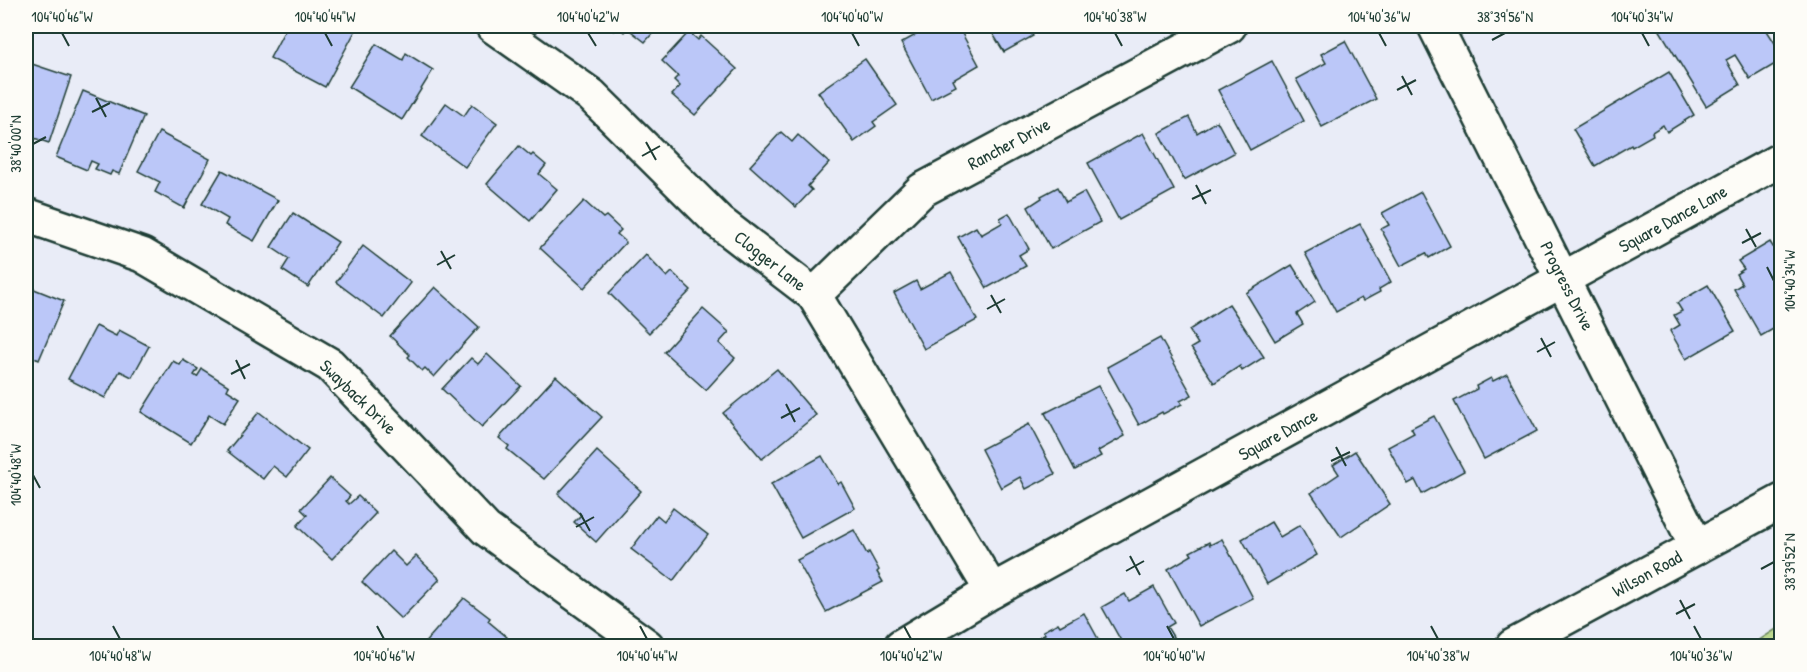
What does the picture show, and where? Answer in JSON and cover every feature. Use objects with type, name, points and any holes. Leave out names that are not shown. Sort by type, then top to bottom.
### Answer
[{"type":"street","name":"Clogger Lane","points":[[493,26],[591,95],[719,222],[814,295],[992,591]]},
{"type":"street","name":"Rancher Drive","points":[[814,295],[922,190],[1229,26]]},
{"type":"street","name":"Progress Drive","points":[[1435,26],[1697,547]]},
{"type":"street","name":"Square Dance Lane","points":[[1564,279],[1782,159]]},
{"type":"street","name":"Swayback Drive","points":[[26,215],[142,255],[330,365],[486,529],[647,646]]},
{"type":"street","name":"Square Dance","points":[[992,591],[1564,279]]},
{"type":"street","name":"Wilson Road","points":[[1513,646],[1782,501]]},
{"type":"street","points":[[901,646],[992,591]]},
{"type":"green space","points":[[1781,626],[1781,646],[1750,646]]},
{"type":"building","points":[[287,26],[358,26],[325,87],[270,58]]},
{"type":"building","points":[[607,26],[659,26],[645,42],[627,28],[624,32],[618,27],[614,31]]},
{"type":"building","points":[[932,26],[947,26],[951,32],[959,28],[979,65],[953,80],[956,86],[931,99],[901,43]]},
{"type":"building","points":[[988,26],[1027,26],[1033,36],[1004,52]]},
{"type":"building","points":[[1664,26],[1764,26],[1782,54],[1782,60],[1750,79],[1735,55],[1726,60],[1740,85],[1706,106],[1659,29]]},
{"type":"building","points":[[689,32],[698,40],[701,36],[737,69],[695,115],[672,95],[680,86],[674,80],[678,76],[662,61]]},
{"type":"building","points":[[1345,41],[1376,99],[1322,127],[1296,79],[1326,63],[1321,54]]},
{"type":"building","points":[[376,44],[403,60],[406,53],[433,70],[402,120],[349,87]]},
{"type":"building","points":[[865,59],[897,105],[873,122],[876,126],[854,142],[818,92]]},
{"type":"building","points":[[1272,61],[1304,121],[1250,150],[1218,90]]},
{"type":"building","points":[[26,62],[71,77],[49,143],[28,136],[31,128],[26,126]]},
{"type":"building","points":[[1669,72],[1694,115],[1667,132],[1663,125],[1652,132],[1653,135],[1595,166],[1573,129]]},
{"type":"building","points":[[83,91],[144,116],[119,174],[112,171],[110,175],[95,169],[98,164],[91,161],[87,170],[56,157]]},
{"type":"building","points":[[446,103],[464,116],[472,104],[497,123],[465,167],[422,136]]},
{"type":"building","points":[[1189,117],[1197,133],[1217,121],[1234,153],[1184,180],[1159,133]]},
{"type":"building","points":[[159,132],[210,159],[184,208],[155,192],[160,182],[138,171]]},
{"type":"building","points":[[781,132],[792,142],[798,135],[829,163],[808,186],[812,190],[796,207],[750,166]]},
{"type":"building","points":[[1143,133],[1174,190],[1119,220],[1088,163]]},
{"type":"building","points":[[519,146],[546,165],[539,174],[557,189],[530,221],[487,184]]},
{"type":"building","points":[[222,170],[278,200],[254,241],[225,225],[228,219],[202,204]]},
{"type":"building","points":[[1058,187],[1066,202],[1084,192],[1100,222],[1051,249],[1028,207],[1042,198],[1041,196]]},
{"type":"building","points":[[1421,192],[1450,246],[1429,258],[1426,253],[1401,266],[1381,229],[1389,225],[1382,213]]},
{"type":"building","points":[[584,201],[621,230],[617,234],[626,242],[584,288],[540,248]]},
{"type":"building","points":[[293,213],[338,242],[308,287],[282,270],[289,259],[271,247]]},
{"type":"building","points":[[1009,213],[1029,249],[1019,255],[1026,266],[987,288],[958,237],[976,227],[981,235],[1002,223],[1000,218]]},
{"type":"building","points":[[1360,224],[1391,282],[1379,289],[1380,292],[1363,301],[1361,298],[1336,312],[1305,253]]},
{"type":"building","points":[[1770,242],[1782,261],[1782,324],[1761,336],[1734,289],[1742,284],[1736,274],[1744,269],[1738,261]]},
{"type":"building","points":[[363,246],[411,283],[384,318],[336,282]]},
{"type":"building","points":[[646,255],[667,277],[672,272],[691,290],[649,333],[609,293]]},
{"type":"building","points":[[1292,265],[1315,302],[1297,314],[1303,324],[1275,341],[1246,293]]},
{"type":"building","points":[[951,272],[977,320],[924,349],[894,293],[916,281],[920,289]]},
{"type":"building","points":[[1708,285],[1735,331],[1686,359],[1670,331],[1680,325],[1674,315],[1682,311],[1677,303]]},
{"type":"building","points":[[435,287],[479,327],[434,377],[425,368],[422,371],[408,357],[410,355],[390,336]]},
{"type":"building","points":[[34,289],[64,301],[39,360],[26,354],[26,295],[31,297]]},
{"type":"building","points":[[1229,304],[1264,357],[1242,371],[1240,366],[1214,383],[1191,348],[1198,344],[1189,330]]},
{"type":"building","points":[[703,309],[729,332],[719,343],[735,358],[706,390],[664,352]]},
{"type":"building","points":[[96,326],[116,336],[119,330],[149,346],[132,377],[120,371],[105,398],[68,379]]},
{"type":"building","points":[[1160,338],[1192,395],[1180,401],[1182,404],[1139,425],[1107,367]]},
{"type":"building","points":[[487,354],[521,386],[482,427],[442,389],[471,358],[478,364]]},
{"type":"building","points":[[183,360],[198,369],[194,375],[197,377],[202,369],[229,386],[227,390],[240,398],[223,424],[209,415],[191,443],[141,412],[173,361],[180,365]]},
{"type":"building","points":[[777,369],[816,415],[762,459],[723,413]]},
{"type":"building","points":[[1507,374],[1537,431],[1484,459],[1454,401],[1477,389],[1476,386],[1491,378],[1493,381]]},
{"type":"building","points":[[556,376],[602,417],[544,479],[507,449],[509,446],[499,438]]},
{"type":"building","points":[[1098,386],[1125,436],[1098,451],[1101,456],[1075,470],[1045,413]]},
{"type":"building","points":[[259,412],[308,450],[287,477],[273,466],[263,479],[227,451]]},
{"type":"building","points":[[1434,416],[1464,471],[1422,494],[1415,480],[1408,484],[1388,447],[1414,433],[1411,428]]},
{"type":"building","points":[[1029,424],[1055,474],[1026,489],[1020,477],[1001,488],[981,449]]},
{"type":"building","points":[[597,451],[641,491],[596,542],[574,522],[581,515],[558,494]]},
{"type":"building","points":[[1355,451],[1390,504],[1341,537],[1311,493],[1339,474],[1333,465]]},
{"type":"building","points":[[822,456],[838,484],[841,482],[855,508],[801,538],[771,484]]},
{"type":"building","points":[[330,478],[350,496],[346,501],[349,504],[358,496],[376,513],[332,559],[297,526],[307,515],[301,509]]},
{"type":"building","points":[[673,508],[708,535],[673,581],[631,549],[657,515],[664,521]]},
{"type":"building","points":[[1271,522],[1280,537],[1300,525],[1317,555],[1267,584],[1242,539]]},
{"type":"building","points":[[854,530],[867,554],[869,552],[883,582],[826,612],[797,560]]},
{"type":"building","points":[[1222,539],[1253,598],[1199,626],[1168,569],[1192,555],[1190,552],[1209,542],[1210,545]]},
{"type":"building","points":[[391,551],[406,566],[416,556],[440,579],[401,619],[362,582]]},
{"type":"building","points":[[1154,587],[1174,623],[1167,627],[1175,640],[1162,646],[1124,646],[1102,607],[1125,594],[1129,601]]},
{"type":"building","points":[[464,598],[490,618],[488,621],[507,637],[498,646],[422,646]]},
{"type":"building","points":[[1084,613],[1102,646],[1032,646],[1030,642],[1045,634],[1043,631],[1058,623],[1060,626]]}]
